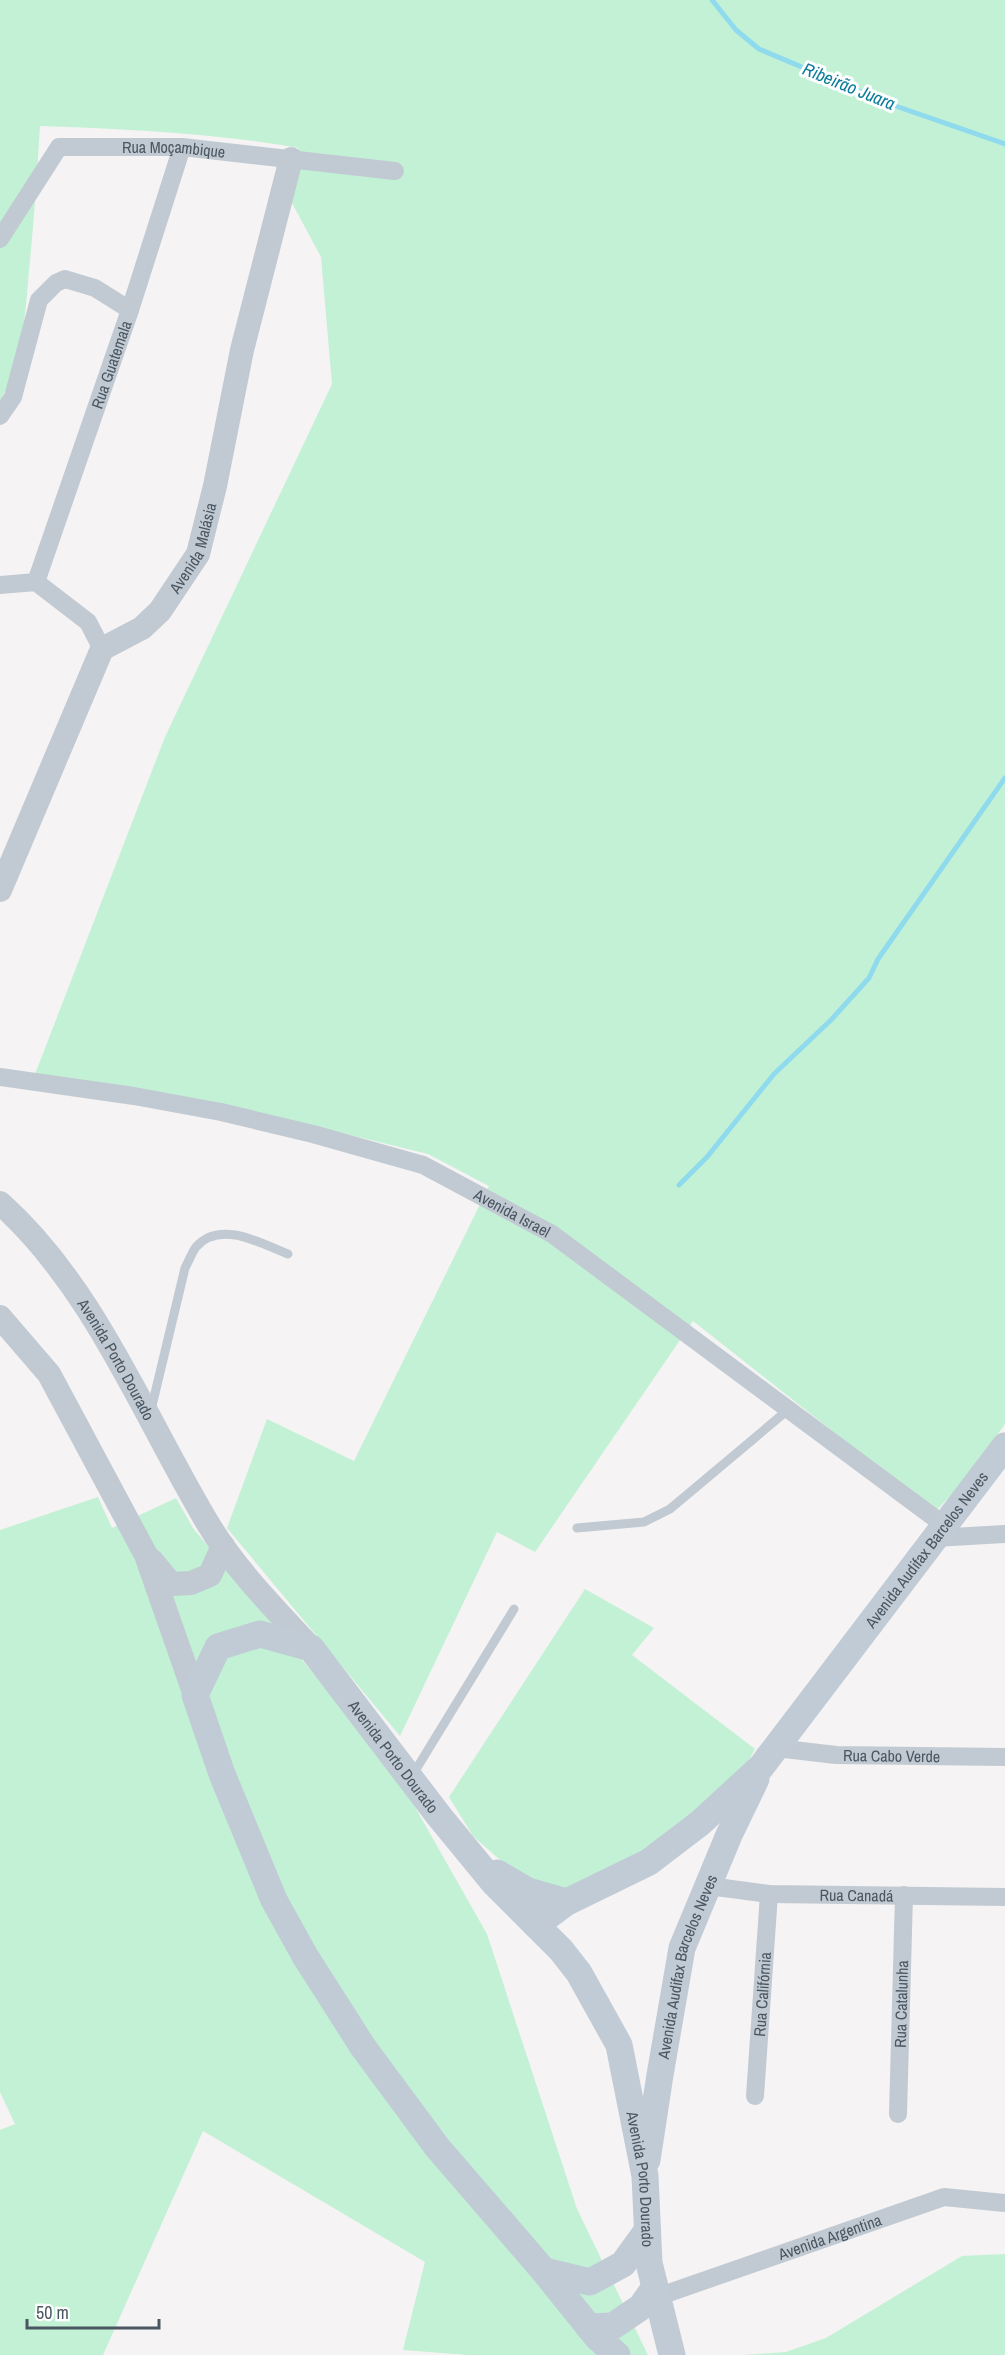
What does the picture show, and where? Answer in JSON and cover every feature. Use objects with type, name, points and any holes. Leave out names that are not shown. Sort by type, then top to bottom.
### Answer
[{"type":"main road","name":"Avenida Audifax Barcelos Neves","points":[[536,1925],[567,1902],[650,1862],[700,1823],[769,1757],[1005,1446]]},
{"type":"main road","points":[[311,1648],[260,1634],[218,1647],[195,1695],[222,1773],[274,1900],[304,1956],[363,2048],[437,2147],[589,2327],[617,2355]]},
{"type":"main road","name":"Avenida Porto Dourado","points":[[311,1648],[439,1816],[494,1883],[561,1950],[579,1973],[619,2045],[645,2176],[649,2263],[672,2355]]},
{"type":"main road","name":"Avenida Audifax Barcelos Neves","points":[[645,2176],[682,1948],[729,1835],[769,1757]]},
{"type":"main road","points":[[439,1816],[497,1873],[528,1891],[567,1902]]},
{"type":"main road","points":[[544,2271],[590,2282],[623,2264],[647,2231]]},
{"type":"main road","points":[[589,2327],[613,2326],[641,2307],[656,2292]]},
{"type":"street","name":"Rua Moçambique","points":[[2,232],[59,147],[183,147],[394,171]]},
{"type":"street","name":"Rua Guatemala","points":[[36,582],[130,310],[183,147]]},
{"type":"street","name":"Avenida Malásia","points":[[102,649],[142,628],[160,611],[198,554],[215,486],[242,350],[291,159]]},
{"type":"street","points":[[0,416],[13,397],[39,300],[56,284],[65,279],[95,288],[130,310]]},
{"type":"street","points":[[0,585],[36,582],[88,622],[102,649],[2,878]]},
{"type":"street","name":"Avenida Israel","points":[[0,1077],[134,1096],[221,1112],[314,1134],[423,1165],[552,1234],[789,1409],[939,1531]]},
{"type":"street","name":"Avenida Porto Dourado","points":[[0,1203],[21,1222],[64,1274],[107,1343],[223,1546],[240,1570],[311,1648]]},
{"type":"street","points":[[0,1317],[49,1374],[146,1555],[195,1695]]},
{"type":"street","points":[[939,1531],[1005,1534]]},
{"type":"street","points":[[146,1555],[171,1584],[191,1583],[210,1575],[223,1546]]},
{"type":"street","name":"Rua Cabo Verde","points":[[769,1757],[836,1755],[1005,1757]]},
{"type":"street","name":"Rua Canadá","points":[[709,1886],[769,1894],[1005,1897]]},
{"type":"street","name":"Rua Califórnia","points":[[754,2096],[769,1894]]},
{"type":"street","name":"Rua Catalunha","points":[[898,2114],[904,1895]]},
{"type":"street","name":"Avenida Argentina","points":[[656,2292],[944,2197],[1005,2203]]},
{"type":"lane","points":[[149,1418],[185,1268],[196,1246],[214,1235],[237,1235],[288,1254]]},
{"type":"lane","points":[[577,1528],[644,1522],[670,1509],[789,1409]]},
{"type":"lane","points":[[411,1778],[514,1609]]},
{"type":"green space","points":[[0,0],[1005,0],[1005,1424],[966,1479],[935,1512],[693,1321],[535,1552],[497,1532],[400,1736],[227,1528],[267,1419],[354,1461],[489,1186],[428,1154],[250,1112],[32,1082],[165,737],[332,384],[321,257],[292,203],[291,159],[299,148],[202,135],[40,126],[22,338],[13,372],[0,400]]},
{"type":"green space","points":[[98,1497],[112,1528],[176,1498],[193,1528],[395,1772],[487,1934],[577,2209],[648,2355],[468,2355],[403,2350],[425,2262],[203,2131],[103,2355],[0,2355],[0,2130],[15,2124],[0,2092],[0,1530]]},
{"type":"green space","points":[[585,1589],[654,1628],[632,1655],[755,1749],[742,1773],[625,1865],[565,1890],[517,1875],[473,1836],[449,1797]]},
{"type":"green space","points":[[1005,2254],[1005,2355],[743,2355],[786,2352],[826,2338],[962,2256]]},
{"type":"waterway","name":"Ribeirão Juara","points":[[712,0],[736,30],[759,49],[887,103],[1005,144]]},
{"type":"waterway","points":[[679,1185],[707,1157],[774,1074],[831,1020],[869,978],[878,959],[1005,778]]}]
